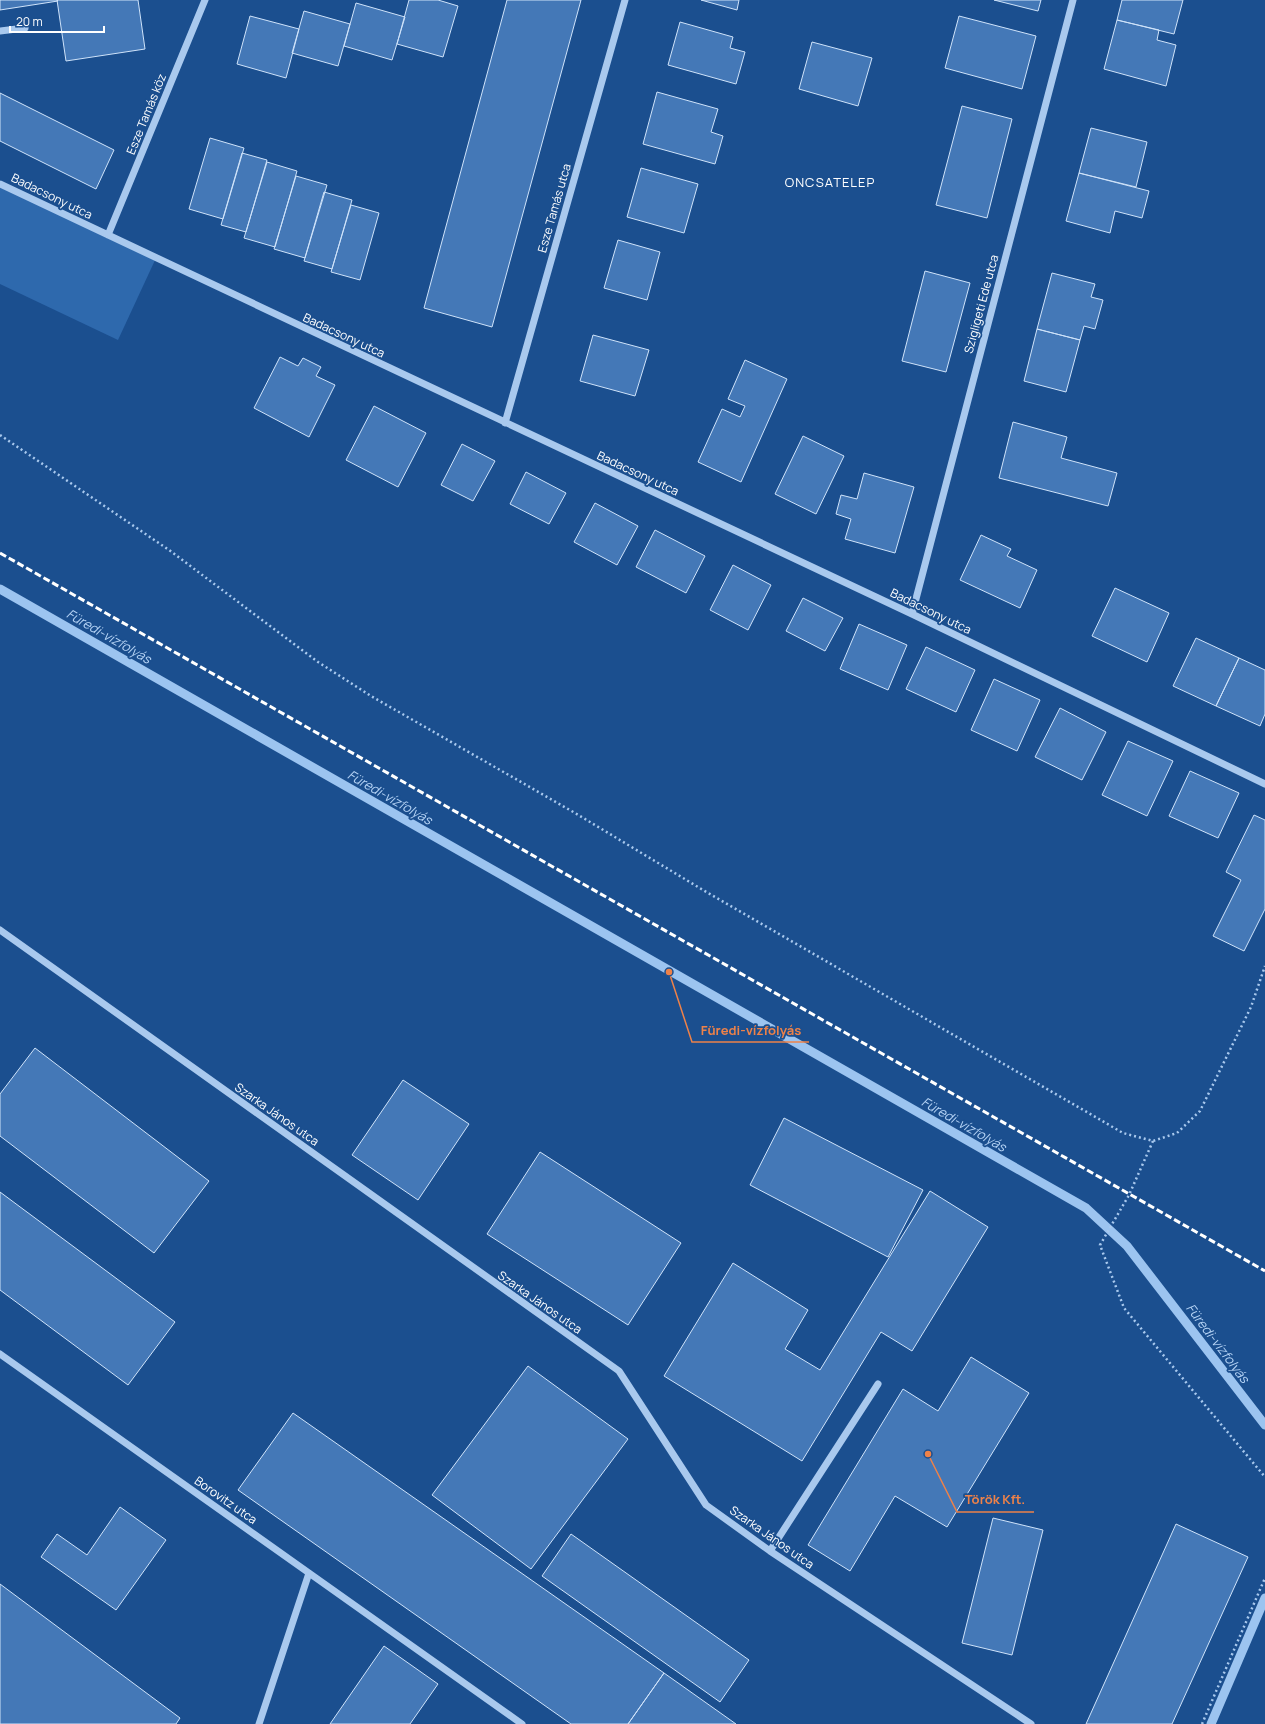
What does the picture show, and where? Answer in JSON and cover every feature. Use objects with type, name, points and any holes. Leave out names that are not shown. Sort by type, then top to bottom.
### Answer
[{"type":"street","name":"Esze Tamás köz","points":[[108,236],[205,0]]},
{"type":"street","name":"Esze Tamás utca","points":[[506,423],[625,0]]},
{"type":"street","name":"Szigligeti Ede utca","points":[[912,614],[1073,0]]},
{"type":"street","points":[[0,31],[25,28]]},
{"type":"street","name":"Badacsony utca","points":[[0,184],[912,614],[1265,784]]},
{"type":"street","name":"Szarka János utca","points":[[0,930],[619,1371],[706,1505],[770,1551],[1031,1724]]},
{"type":"street","name":"Borovitz utca","points":[[0,1354],[522,1724]]},
{"type":"street","points":[[770,1551],[878,1384]]},
{"type":"street","points":[[259,1724],[309,1573]]},
{"type":"path","points":[[0,435],[170,550],[318,662],[371,696],[575,813],[710,894],[1123,1133],[1153,1141],[1177,1133],[1200,1111],[1251,1007],[1265,966]]},
{"type":"path","points":[[1153,1141],[1129,1194],[1100,1245],[1124,1308],[1265,1477]]},
{"type":"path","points":[[1202,1724],[1265,1578]]},
{"type":"shaded area","points":[[0,184],[156,258],[118,340],[0,284]]},
{"type":"building","points":[[0,0],[57,0],[58,1],[0,10]]},
{"type":"building","points":[[57,0],[138,0],[145,49],[66,61]]},
{"type":"building","points":[[409,0],[438,0],[458,6],[443,57],[397,44]]},
{"type":"building","points":[[507,0],[581,0],[492,327],[424,308]]},
{"type":"building","points":[[701,0],[739,0],[737,10]]},
{"type":"building","points":[[994,0],[1041,0],[1038,11]]},
{"type":"building","points":[[1122,0],[1183,0],[1174,34],[1117,20]]},
{"type":"building","points":[[356,3],[405,17],[392,60],[344,46]]},
{"type":"building","points":[[304,11],[350,24],[338,66],[292,53]]},
{"type":"building","points":[[250,16],[299,29],[286,78],[237,64]]},
{"type":"building","points":[[959,16],[1036,36],[1022,89],[945,68]]},
{"type":"building","points":[[1117,20],[1159,30],[1157,40],[1176,45],[1166,86],[1104,69]]},
{"type":"building","points":[[680,22],[733,37],[730,48],[745,52],[736,84],[668,65]]},
{"type":"building","points":[[812,42],[872,58],[858,106],[799,89]]},
{"type":"building","points":[[657,92],[718,109],[711,132],[723,136],[715,164],[643,144]]},
{"type":"building","points":[[0,93],[114,150],[96,189],[0,141]]},
{"type":"building","points":[[962,106],[1012,119],[987,218],[936,205]]},
{"type":"building","points":[[1091,128],[1147,142],[1136,187],[1079,173]]},
{"type":"building","points":[[210,138],[244,148],[223,219],[189,209]]},
{"type":"building","points":[[242,153],[267,160],[246,232],[221,225]]},
{"type":"building","points":[[267,162],[297,171],[275,247],[244,238]]},
{"type":"building","points":[[641,168],[698,184],[684,233],[627,217]]},
{"type":"building","points":[[1079,173],[1149,191],[1142,218],[1115,211],[1110,233],[1066,221]]},
{"type":"building","points":[[296,176],[327,185],[305,258],[274,249]]},
{"type":"building","points":[[324,192],[352,200],[332,269],[304,261]]},
{"type":"building","points":[[351,205],[379,213],[360,280],[331,272]]},
{"type":"building","points":[[618,240],[660,252],[647,300],[604,288]]},
{"type":"building","points":[[925,271],[970,283],[946,372],[902,361]]},
{"type":"building","points":[[1052,273],[1095,284],[1091,297],[1103,300],[1095,329],[1084,326],[1080,340],[1037,329]]},
{"type":"building","points":[[1037,329],[1080,340],[1066,392],[1024,381]]},
{"type":"building","points":[[593,335],[649,350],[635,396],[580,381]]},
{"type":"building","points":[[280,357],[298,366],[303,358],[321,367],[316,376],[335,385],[309,437],[254,408]]},
{"type":"building","points":[[745,360],[787,379],[741,482],[698,462],[722,409],[740,417],[745,406],[728,399]]},
{"type":"building","points":[[374,406],[426,433],[398,487],[346,460]]},
{"type":"building","points":[[1013,422],[1067,437],[1061,458],[1117,473],[1108,506],[999,478]]},
{"type":"building","points":[[803,436],[844,456],[816,514],[775,494]]},
{"type":"building","points":[[462,444],[495,461],[473,501],[441,485]]},
{"type":"building","points":[[526,472],[566,493],[549,524],[510,504]]},
{"type":"building","points":[[864,473],[914,487],[895,553],[845,539],[851,519],[836,514],[841,495],[857,499]]},
{"type":"building","points":[[595,503],[638,526],[617,565],[574,542]]},
{"type":"building","points":[[655,530],[705,556],[686,593],[636,567]]},
{"type":"building","points":[[981,535],[1011,549],[1007,556],[1037,570],[1020,608],[960,580]]},
{"type":"building","points":[[733,565],[771,585],[748,630],[710,610]]},
{"type":"building","points":[[1115,588],[1169,613],[1147,662],[1092,636]]},
{"type":"building","points":[[803,598],[843,618],[825,651],[786,631]]},
{"type":"building","points":[[859,624],[907,645],[888,690],[840,669]]},
{"type":"building","points":[[1196,638],[1239,658],[1216,706],[1173,686]]},
{"type":"building","points":[[926,647],[975,670],[956,712],[906,689]]},
{"type":"building","points":[[1239,658],[1265,670],[1265,714],[1260,726],[1216,706]]},
{"type":"building","points":[[994,679],[1040,700],[1017,751],[971,730]]},
{"type":"building","points":[[1060,708],[1106,732],[1082,780],[1035,757]]},
{"type":"building","points":[[1128,741],[1173,761],[1147,816],[1102,795]]},
{"type":"building","points":[[1190,771],[1239,793],[1218,838],[1169,816]]},
{"type":"building","points":[[1254,815],[1265,820],[1265,909],[1244,951],[1213,936],[1241,880],[1226,872]]},
{"type":"building","points":[[35,1048],[209,1181],[154,1253],[0,1136],[0,1094]]},
{"type":"building","points":[[403,1080],[469,1124],[418,1200],[352,1155]]},
{"type":"building","points":[[784,1118],[923,1190],[888,1257],[750,1185]]},
{"type":"building","points":[[540,1152],[681,1243],[628,1325],[487,1234]]},
{"type":"building","points":[[930,1191],[988,1227],[912,1351],[881,1332],[802,1461],[664,1376],[733,1263],[808,1310],[785,1349],[820,1370]]},
{"type":"building","points":[[0,1192],[175,1322],[128,1385],[0,1290]]},
{"type":"building","points":[[971,1357],[1029,1393],[947,1527],[895,1496],[850,1571],[808,1545],[903,1389],[938,1411]]},
{"type":"building","points":[[528,1366],[628,1439],[531,1569],[432,1495]]},
{"type":"building","points":[[293,1413],[664,1673],[628,1724],[571,1724],[238,1490]]},
{"type":"building","points":[[120,1507],[166,1540],[116,1610],[41,1557],[57,1534],[87,1555]]},
{"type":"building","points":[[993,1518],[1043,1530],[1012,1655],[962,1643]]},
{"type":"building","points":[[1176,1524],[1248,1557],[1172,1724],[1086,1724]]},
{"type":"building","points":[[571,1534],[749,1660],[720,1702],[542,1576]]},
{"type":"building","points":[[0,1584],[180,1718],[176,1724],[0,1724]]},
{"type":"building","points":[[384,1646],[438,1684],[410,1724],[330,1724]]},
{"type":"building","points":[[664,1673],[736,1724],[628,1724]]},
{"type":"waterway","name":"Füredi-vízfolyás","points":[[0,589],[1086,1208],[1127,1246],[1265,1425]]},
{"type":"waterway","points":[[1211,1724],[1265,1598]]},
{"type":"railway","points":[[0,553],[1265,1271]]},
{"type":"place","name":"Füredi-vízfolyás","points":[[669,972]]},
{"type":"place","name":"Török Kft.","points":[[928,1454]]},
{"type":"district","name":"ONCSATELEP","points":[[830,182]]}]
